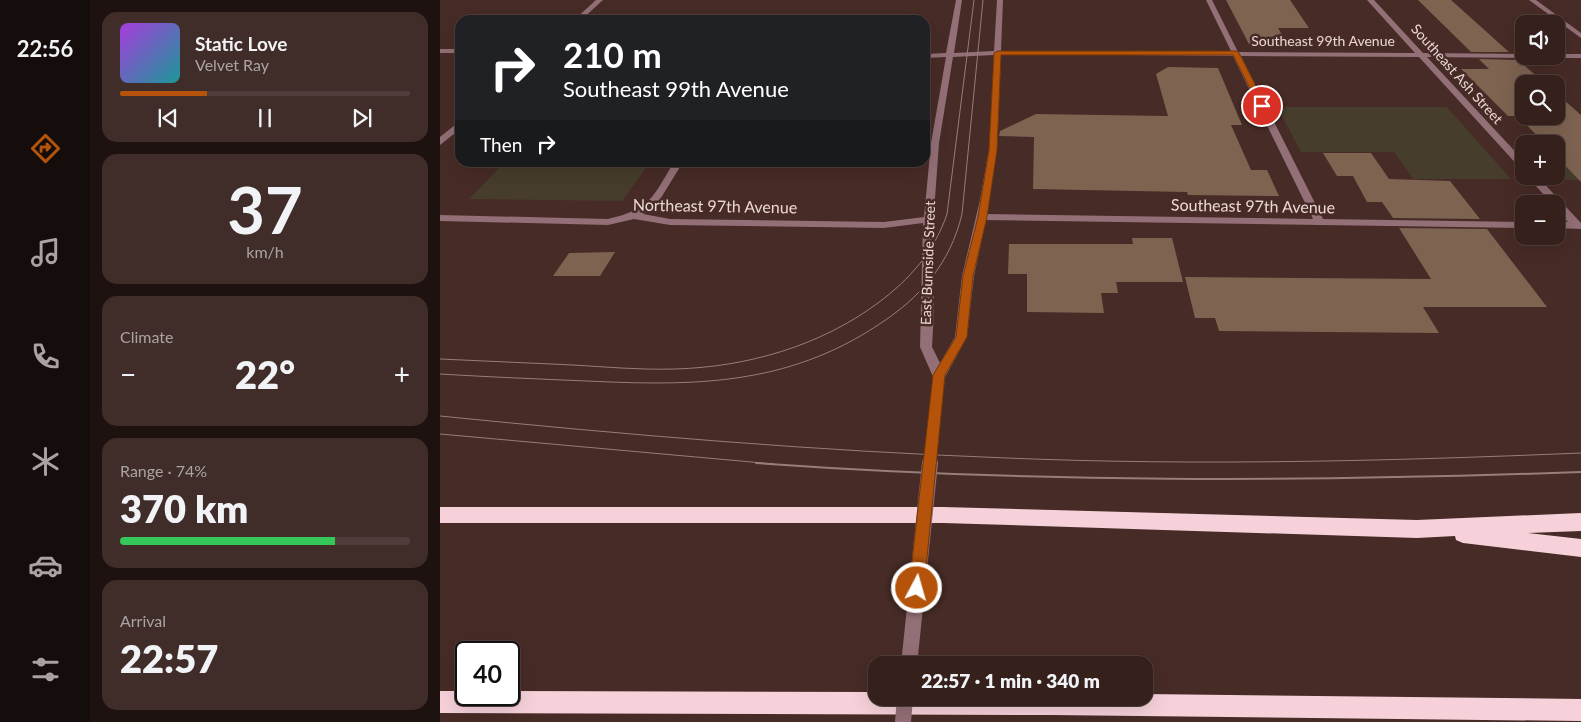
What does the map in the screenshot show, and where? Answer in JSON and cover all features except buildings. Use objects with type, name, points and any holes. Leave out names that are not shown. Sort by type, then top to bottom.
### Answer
[{"type":"highway","points":[[440,515],[943,516],[1417,529],[1581,522]]},
{"type":"highway","points":[[1417,529],[1581,548]]},
{"type":"highway","points":[[440,702],[1051,704],[1581,710]]},
{"type":"street","points":[[583,15],[600,0]]},
{"type":"street","name":"East Burnside Street","points":[[939,375],[926,347],[928,311],[926,258],[935,143],[959,0]]},
{"type":"street","points":[[910,656],[939,375],[961,337],[968,276],[982,217],[993,150],[1000,0]]},
{"type":"street","points":[[1210,0],[1320,222]]},
{"type":"street","name":"Southeast Ash Street","points":[[1370,0],[1515,158]]},
{"type":"street","points":[[1532,0],[1581,36]]},
{"type":"street","points":[[440,51],[455,51]]},
{"type":"street","name":"Southeast 99th Avenue","points":[[930,56],[998,53],[1515,56]]},
{"type":"street","points":[[1565,56],[1581,56]]},
{"type":"street","points":[[440,142],[455,128]]},
{"type":"street","points":[[634,216],[653,204],[676,167]]},
{"type":"street","points":[[1540,185],[1579,226]]},
{"type":"street","name":"Northeast 97th Avenue","points":[[440,218],[608,222],[634,216],[670,222],[884,225],[929,219]]},
{"type":"street","name":"Southeast 97th Avenue","points":[[982,217],[1515,225]]},
{"type":"street","points":[[1565,225],[1579,226]]},
{"type":"street","points":[[903,722],[905,706]]},
{"type":"shaded area","points":[[1277,107],[1447,107],[1511,179],[1413,179],[1394,152],[1301,152]]},
{"type":"shaded area","points":[[1565,163],[1581,180],[1565,180]]},
{"type":"shaded area","points":[[500,167],[646,167],[622,201],[469,199]]},
{"type":"tram line","points":[[440,359],[637,369],[702,367],[756,359],[782,351],[832,331],[856,318],[890,294],[920,264],[942,228],[947,214],[974,0]]},
{"type":"tram line","points":[[440,374],[626,383],[701,382],[738,378],[773,371],[809,360],[843,345],[893,315],[920,291],[931,278],[950,249],[957,232],[962,214],[983,0]]},
{"type":"tram line","points":[[440,416],[582,430],[794,447],[936,455],[1079,460],[1294,462],[1581,453]]},
{"type":"tram line","points":[[440,434],[774,464]]},
{"type":"tram line","points":[[756,463],[859,470],[1168,479],[1375,478],[1581,472]]},
{"type":"route","points":[[917,588],[939,375],[961,337],[968,276],[982,217],[993,150],[998,53],[1236,53],[1262,106]]}]
